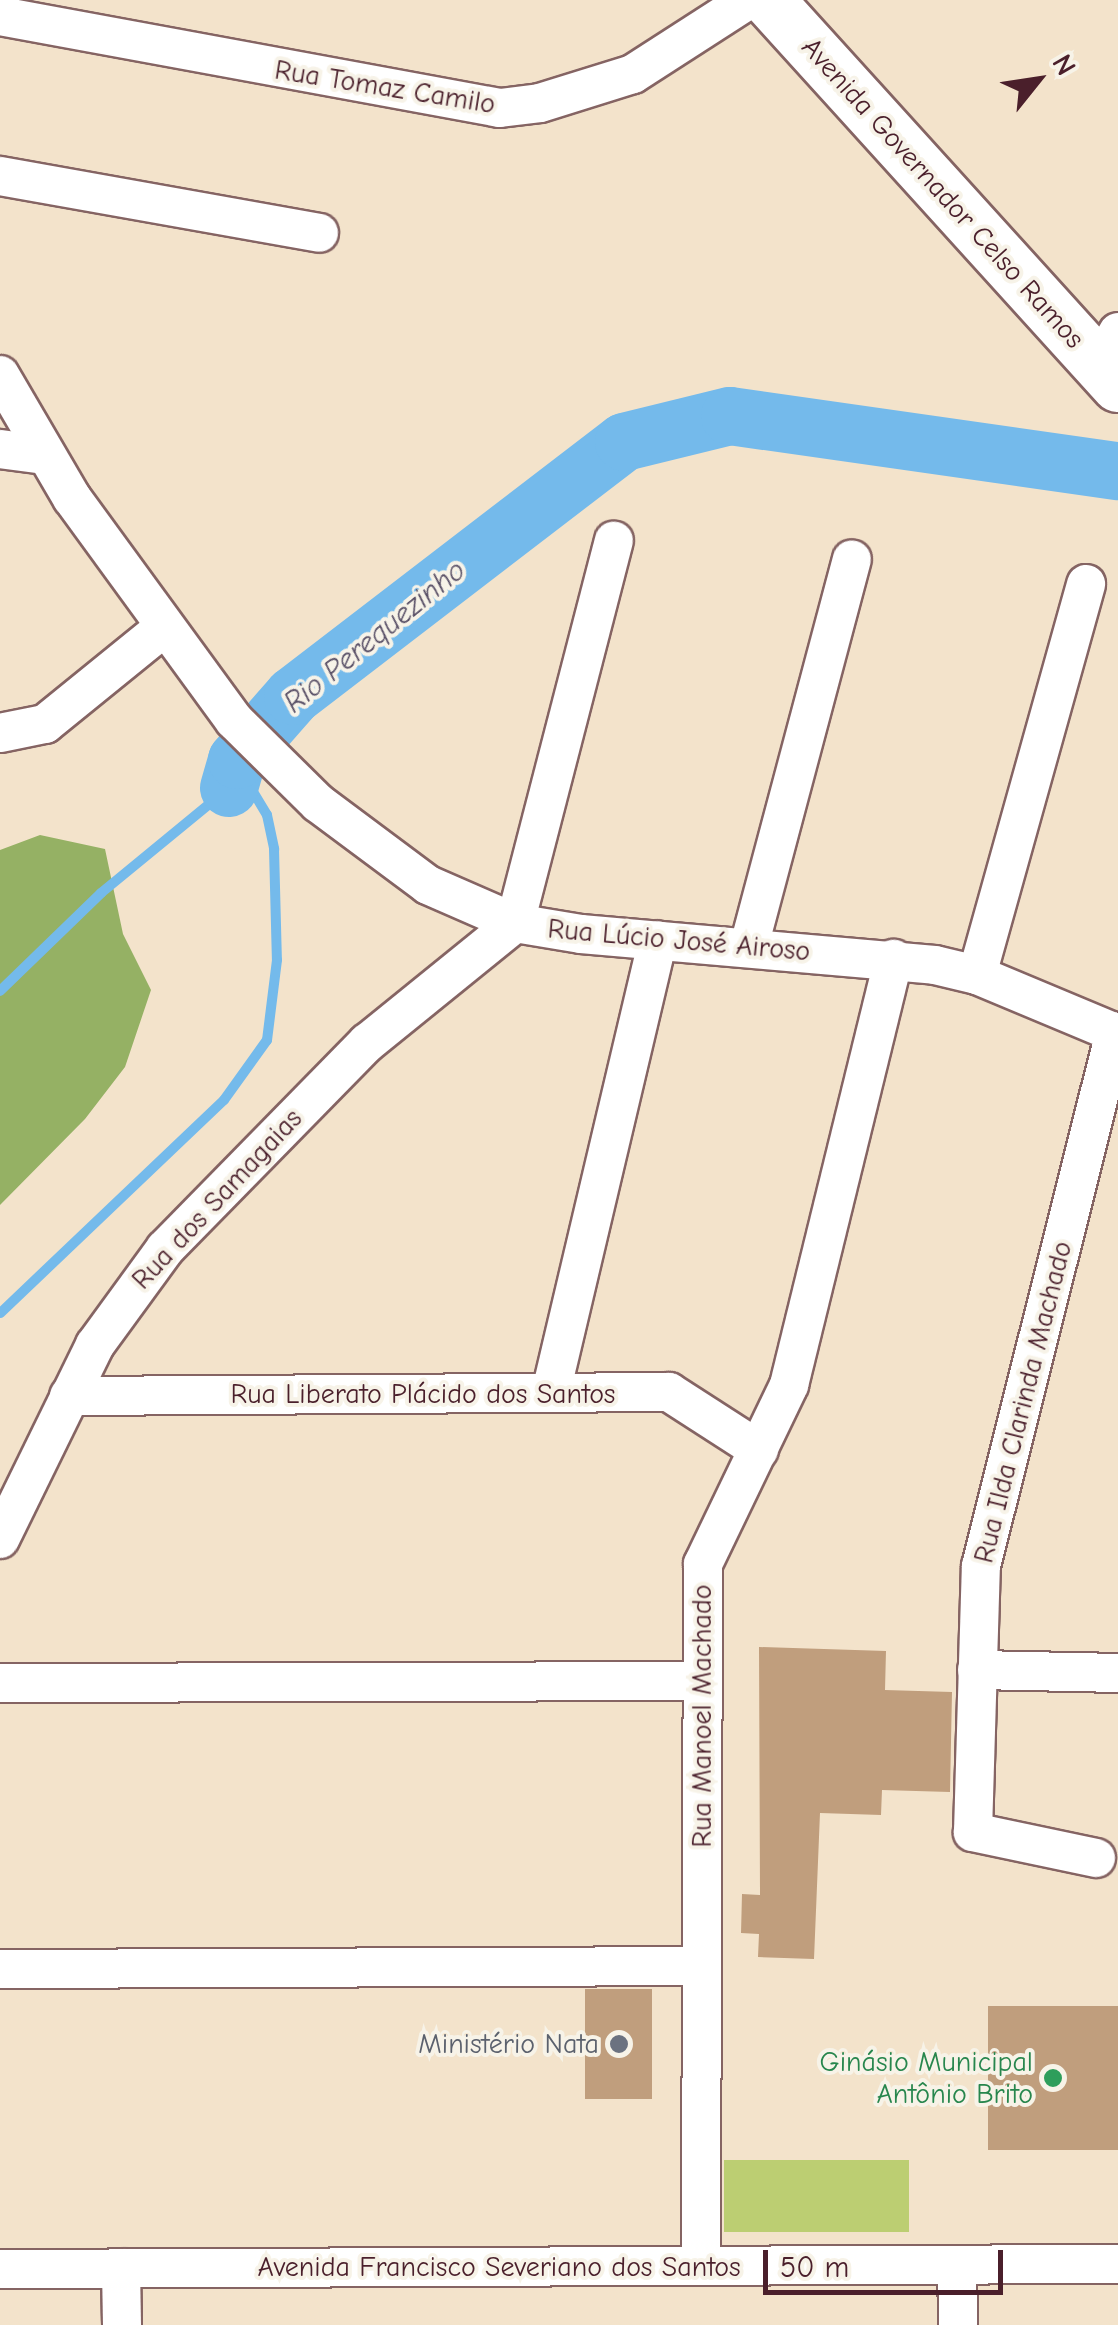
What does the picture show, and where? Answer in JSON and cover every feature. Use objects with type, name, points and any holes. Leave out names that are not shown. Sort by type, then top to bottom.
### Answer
[{"type":"main road","name":"Avenida Governador Celso Ramos","points":[[768,0],[1112,361]]},
{"type":"street","name":"Rua Tomaz Camilo","points":[[0,16],[500,108],[540,104],[633,74],[748,0]]},
{"type":"street","points":[[0,176],[320,233]]},
{"type":"street","name":"Rua Lúcio José Airoso","points":[[0,375],[44,456],[163,628],[234,720],[270,760],[393,864],[468,907],[515,923],[658,942],[894,959],[978,975],[1116,1033]]},
{"type":"street","points":[[0,449],[44,456]]},
{"type":"street","points":[[515,923],[614,542]]},
{"type":"street","points":[[749,946],[852,559]]},
{"type":"street","points":[[978,975],[1086,584]]},
{"type":"street","points":[[0,733],[44,724],[163,628]]},
{"type":"street","name":"Rua dos Samagaias","points":[[0,1539],[69,1396],[126,1299],[235,1174],[368,1043],[515,923]]},
{"type":"street","points":[[551,1392],[658,942]]},
{"type":"street","name":"Rua Manoel Machado","points":[[701,2266],[703,1564],[790,1386],[894,959]]},
{"type":"street","name":"Rua Ilda Clarinda Machado","points":[[1096,1858],[972,1832],[981,1566],[1116,1033]]},
{"type":"street","name":"Rua Liberato Plácido dos Santos","points":[[69,1396],[669,1392],[759,1450]]},
{"type":"street","points":[[976,1670],[1118,1674]]},
{"type":"street","points":[[0,1683],[703,1681]]},
{"type":"street","points":[[0,1970],[702,1966]]},
{"type":"street","name":"Avenida Francisco Severiano dos Santos","points":[[0,2269],[1118,2264]]},
{"type":"street","points":[[957,2265],[958,2325]]},
{"type":"street","points":[[121,2268],[122,2325]]},
{"type":"green space","points":[[40,835],[105,849],[123,934],[151,990],[125,1067],[85,1119],[0,1205],[0,850]]},
{"type":"green space","points":[[724,2160],[909,2160],[909,2232],[724,2232]]},
{"type":"building","points":[[759,1647],[886,1651],[885,1690],[952,1692],[950,1792],[882,1790],[881,1815],[820,1813],[814,1959],[758,1957],[759,1934],[741,1933],[742,1894],[760,1895]]},
{"type":"building","name":"Ministério Nata","points":[[585,1989],[652,1989],[652,2099],[585,2099]]},
{"type":"building","name":"Ginásio Municipal Antônio Brito","points":[[988,2006],[1118,2006],[1118,2150],[988,2150]]},
{"type":"waterway","name":"Rio Perequezinho","points":[[229,788],[237,760],[293,696],[624,442],[730,416],[1118,471]]},
{"type":"waterway","name":"Rio Perequezinho","points":[[0,991],[101,893],[229,788],[252,790],[267,815],[274,849],[277,960],[267,1040],[224,1100],[0,1313]]},
{"type":"place","name":"Ministério Nata","points":[[619,2044]]},
{"type":"place","name":"Ginásio Municipal Antônio Brito","points":[[1053,2078]]}]
